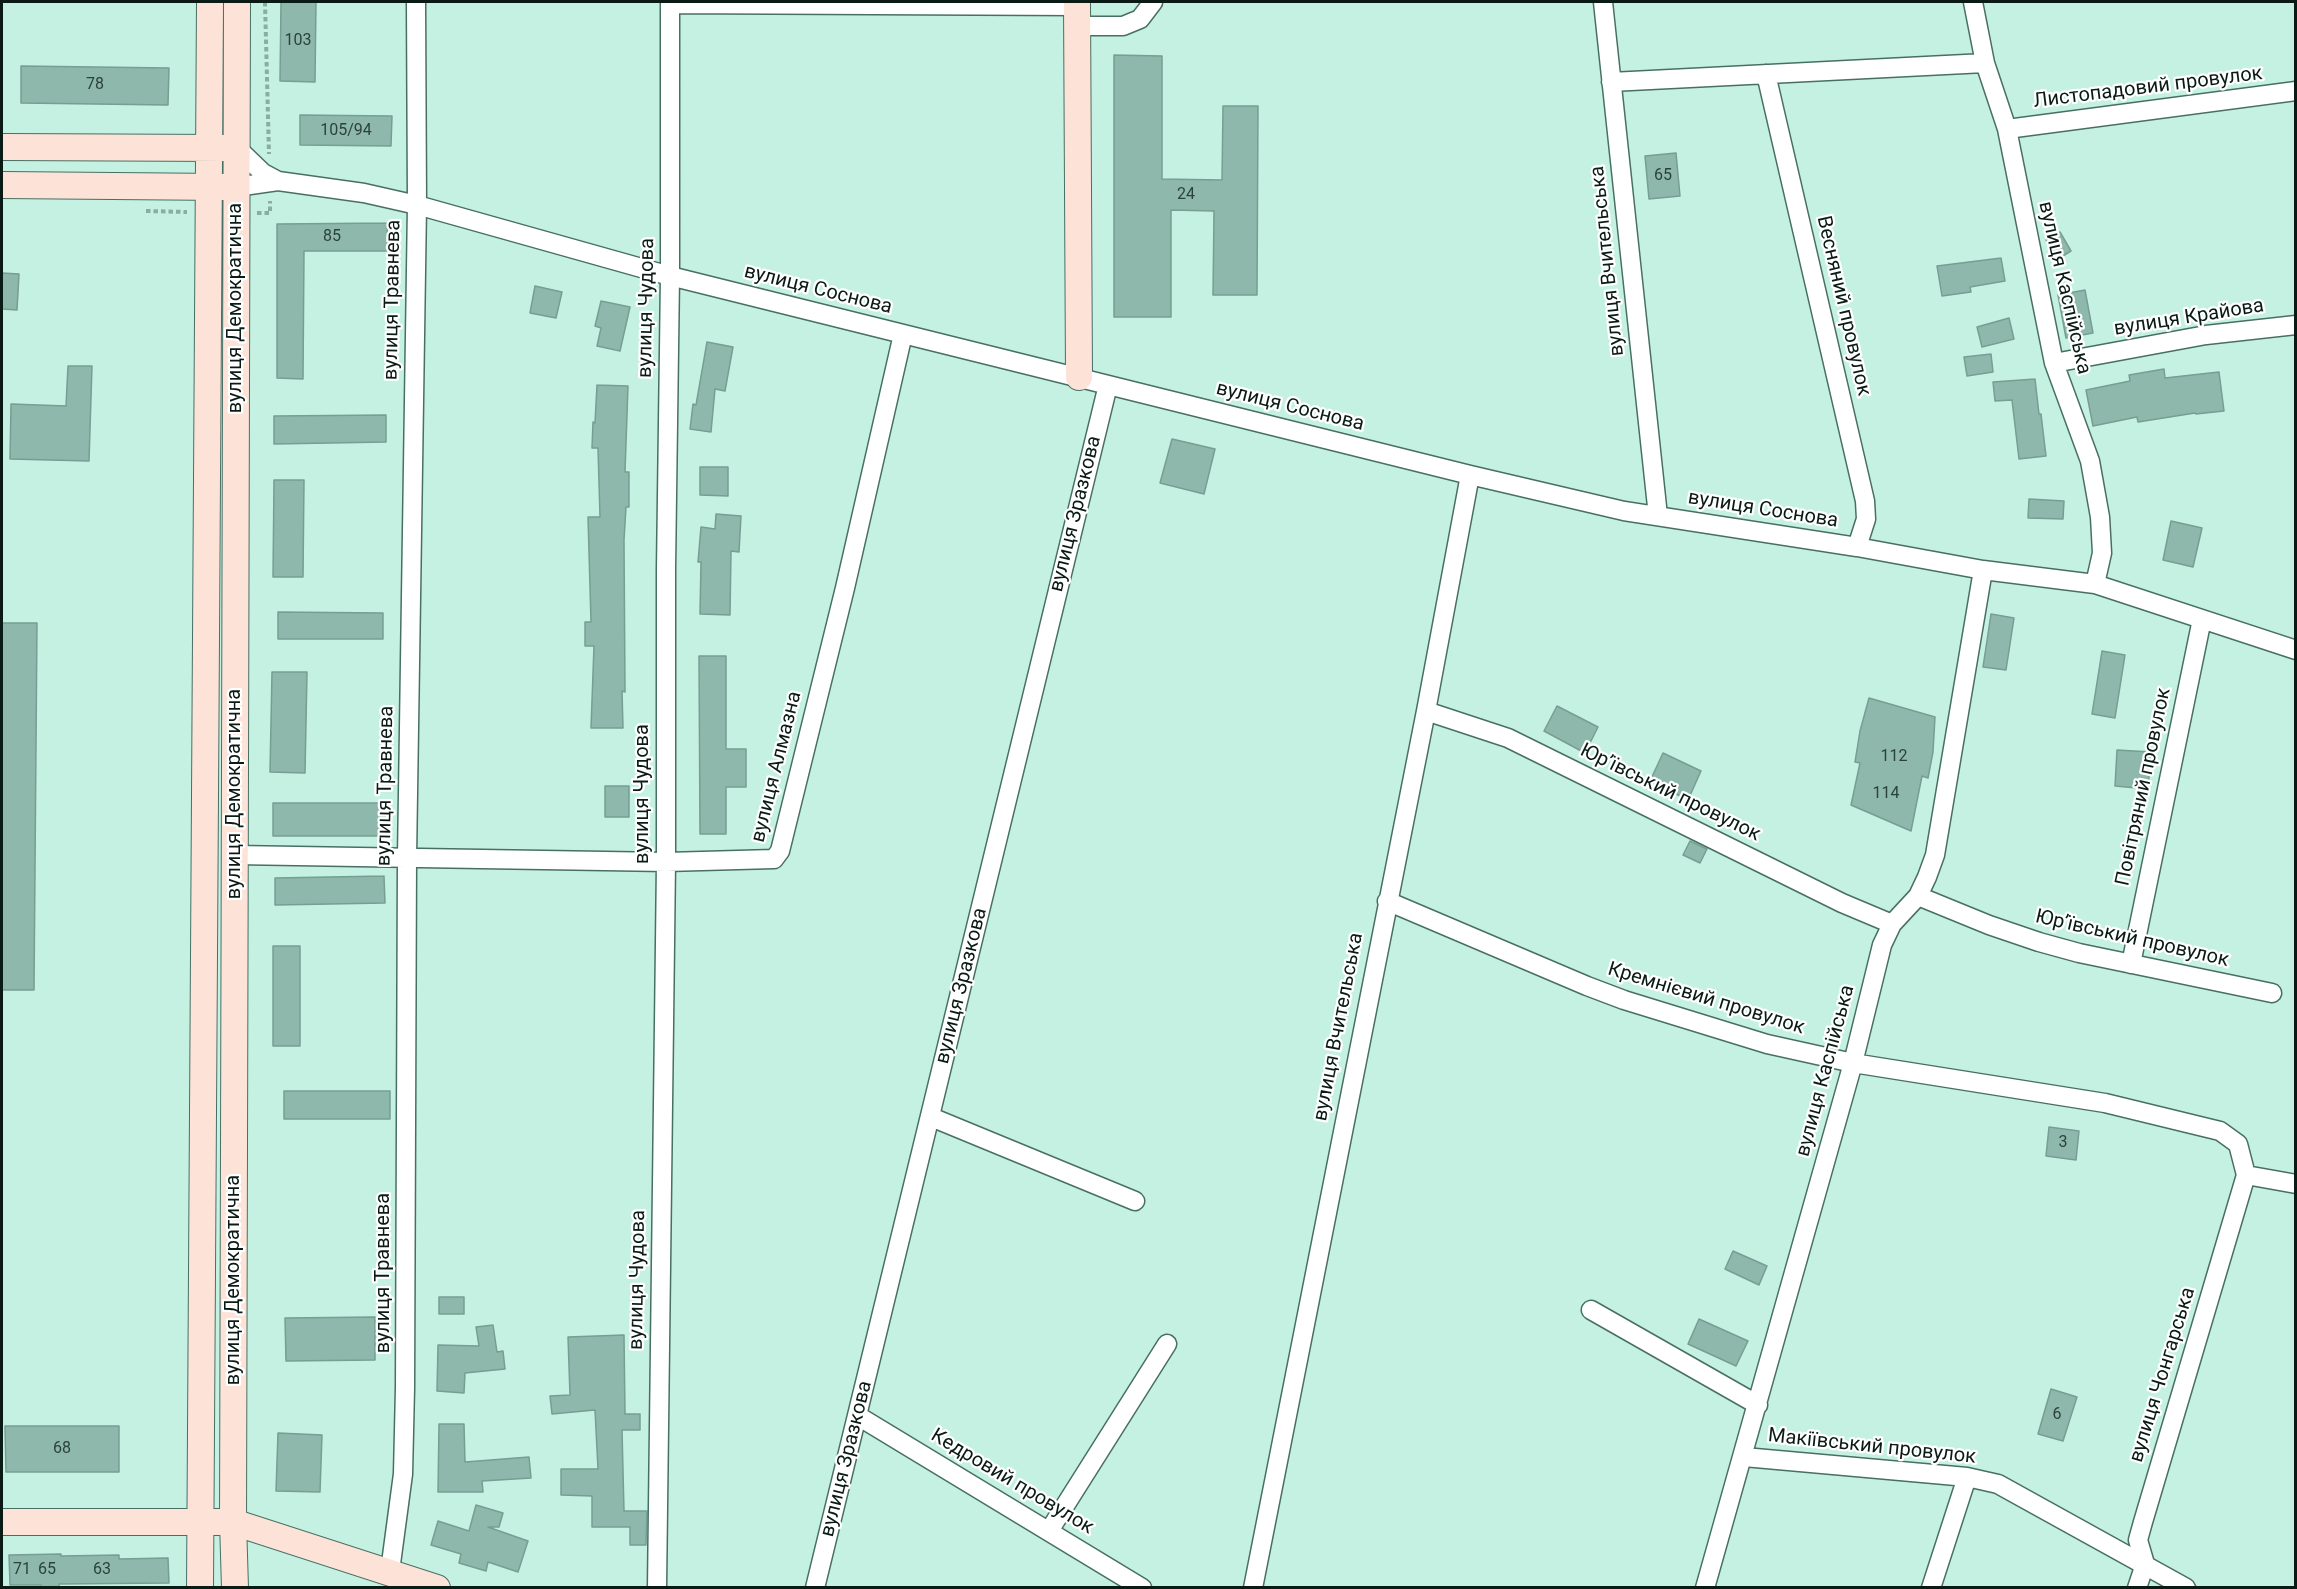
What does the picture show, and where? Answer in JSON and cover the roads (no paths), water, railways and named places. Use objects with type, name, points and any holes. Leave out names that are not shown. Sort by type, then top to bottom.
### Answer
[{"type":"street","name":"вулиця Демократична","points":[[200,1587],[210,2]]},
{"type":"street","name":"вулиця Демократична","points":[[235,1587],[233,1522],[237,2]]},
{"type":"street","name":"вулиця Травнева","points":[[390,1571],[403,1474],[405,1388],[407,858],[417,205],[416,2]]},
{"type":"street","points":[[670,3],[1076,11],[1123,26],[1140,19],[1153,2]]},
{"type":"street","name":"вулиця Вчительська","points":[[1603,2],[1658,516]]},
{"type":"street","name":"вулиця Каспійська","points":[[1972,2],[1985,63],[2007,129],[2054,363],[2090,461],[2100,517],[2102,553],[2095,584]]},
{"type":"street","name":"вулиця Чудова","points":[[657,1587],[666,862],[670,3]]},
{"type":"street","points":[[1076,11],[1079,377]]},
{"type":"street","points":[[1611,82],[1985,63]]},
{"type":"street","name":"Весняний провулок","points":[[1766,74],[1865,501],[1866,519],[1857,547]]},
{"type":"street","name":"Листопадовий провулок","points":[[2007,129],[2295,91]]},
{"type":"street","points":[[2,147],[237,148],[272,180]]},
{"type":"street","name":"вулиця Соснова","points":[[236,187],[272,180],[364,193],[417,205],[670,276],[1592,505],[1857,547],[1983,570],[2095,584],[2295,650]]},
{"type":"street","points":[[2,185],[236,187]]},
{"type":"street","name":"вулиця Крайова","points":[[2054,363],[2206,335],[2295,325]]},
{"type":"street","name":"вулиця Алмазна","points":[[235,855],[666,862],[771,861],[777,857],[845,588],[903,334]]},
{"type":"street","name":"вулиця Зразкова","points":[[815,1587],[1108,385]]},
{"type":"street","name":"вулиця Вчительська","points":[[1253,1587],[1426,711],[1470,475]]},
{"type":"street","name":"вулиця Каспійська","points":[[1706,1587],[1853,1063],[1882,945],[1892,924],[1918,896],[1928,877],[1935,855],[1983,570]]},
{"type":"street","name":"Повітряний провулок","points":[[2131,964],[2202,619]]},
{"type":"street","name":"Юр’ївський провулок","points":[[1426,711],[1508,738],[1842,903],[1892,924]]},
{"type":"street","name":"Юр’ївський провулок","points":[[1918,896],[2039,942],[2131,964],[2272,993]]},
{"type":"street","name":"Кремнієвий провулок","points":[[1387,901],[1624,1000],[1767,1044],[1853,1063],[2105,1103],[2220,1131],[2238,1144],[2246,1175]]},
{"type":"street","points":[[931,1117],[1135,1201]]},
{"type":"street","points":[[2246,1175],[2295,1184]]},
{"type":"street","name":"вулиця Чонгарська","points":[[2138,1587],[2145,1564],[2138,1540],[2246,1175]]},
{"type":"street","points":[[1591,1310],[1758,1406]]},
{"type":"street","points":[[1049,1531],[1167,1344]]},
{"type":"street","name":"Кедровий провулок","points":[[858,1416],[1142,1587]]},
{"type":"street","name":"Макіївський провулок","points":[[1744,1457],[1967,1477],[1998,1485],[2186,1587]]},
{"type":"street","points":[[1931,1587],[1967,1477]]},
{"type":"street","points":[[2,1522],[233,1522],[437,1587]]}]
